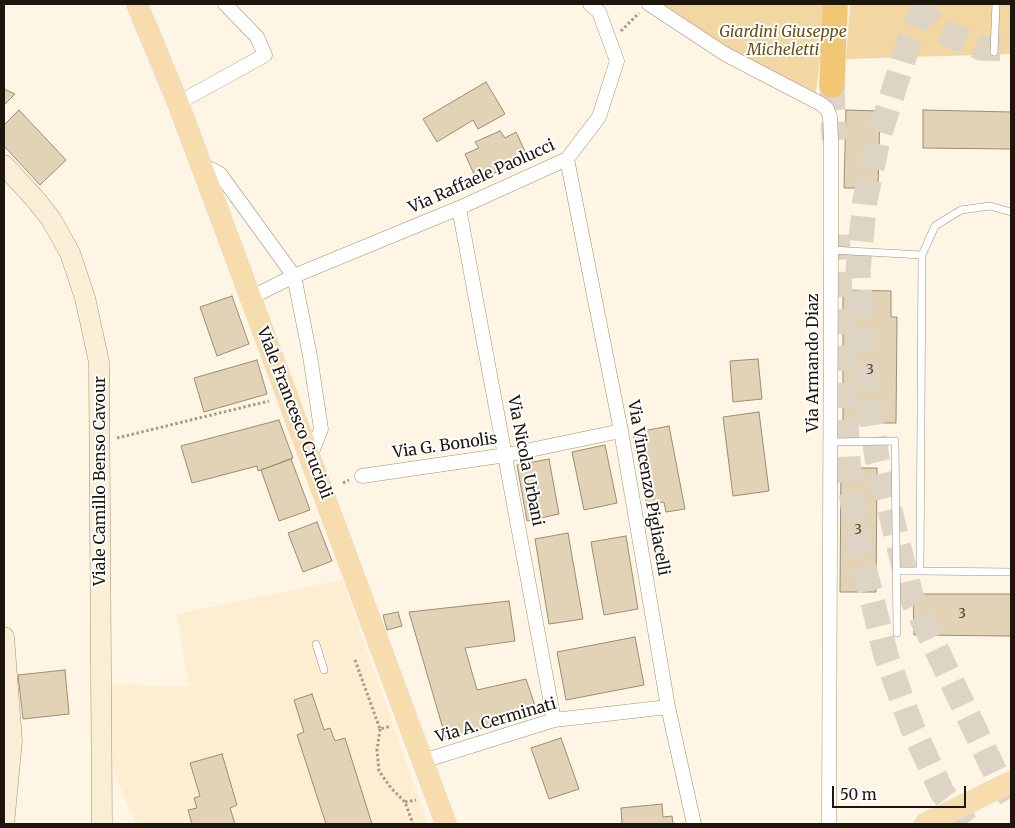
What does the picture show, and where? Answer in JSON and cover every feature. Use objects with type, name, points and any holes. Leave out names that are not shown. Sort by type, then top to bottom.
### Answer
[{"type":"highway","points":[[832,85],[835,4]]},
{"type":"main road","name":"Viale Francesco Crucioli","points":[[137,4],[178,102],[446,824]]},
{"type":"main road","points":[[925,824],[1011,782]]},
{"type":"street","points":[[178,102],[265,55],[257,37],[226,4]]},
{"type":"street","name":"Via Raffaele Paolucci","points":[[250,298],[294,276],[459,208],[567,159],[599,117],[617,61],[598,12],[590,4]]},
{"type":"street","name":"Via Armando Diaz","points":[[646,7],[725,54],[821,104],[830,117],[829,824]]},
{"type":"street","name":"Via Vincenzo Pigliacelli","points":[[567,159],[622,431],[668,707],[694,824]]},
{"type":"street","points":[[201,164],[220,174],[294,276],[322,429],[310,457]]},
{"type":"street","name":"Viale Camillo Benso Cavour","points":[[4,165],[46,213],[70,253],[85,298],[99,362],[102,824]]},
{"type":"street","name":"Via Nicola Urbani","points":[[459,208],[554,720]]},
{"type":"street","name":"Via G. Bonolis","points":[[362,476],[506,455],[622,431]]},
{"type":"street","points":[[4,642],[12,741],[4,824]]},
{"type":"street","name":"Via A. Cerminati","points":[[423,761],[554,720],[668,707]]},
{"type":"lane","points":[[994,52],[996,4]]},
{"type":"lane","points":[[920,571],[922,255],[935,226],[961,210],[990,206],[1011,212]]},
{"type":"lane","points":[[831,250],[922,255]]},
{"type":"lane","points":[[830,442],[895,441],[897,633]]},
{"type":"lane","points":[[896,571],[1011,572]]},
{"type":"lane","points":[[316,644],[324,670]]},
{"type":"path","points":[[609,42],[646,7]]},
{"type":"path","points":[[100,442],[288,397]]},
{"type":"path","points":[[355,660],[380,729],[377,750],[378,771],[405,802],[413,824]]},
{"type":"path","points":[[380,729],[408,722]]},
{"type":"shaded area","points":[[342,580],[428,824],[136,824],[108,759],[105,684],[189,687],[177,614]]},
{"type":"green space","name":"Giardini Giuseppe Micheletti","points":[[649,4],[827,4],[815,100]]},
{"type":"green space","points":[[850,4],[1011,4],[1011,54],[846,59]]},
{"type":"building","points":[[486,82],[505,114],[478,129],[473,120],[437,142],[423,119]]},
{"type":"building","points":[[4,89],[15,94],[4,105]]},
{"type":"building","points":[[19,110],[66,160],[40,185],[4,146],[4,125]]},
{"type":"building","points":[[846,110],[880,111],[878,188],[844,188]]},
{"type":"building","points":[[923,110],[1011,112],[1011,149],[923,148]]},
{"type":"building","points":[[500,131],[505,138],[516,132],[528,158],[477,181],[465,154],[479,148],[475,142]]},
{"type":"building","points":[[843,290],[891,291],[891,317],[897,317],[896,423],[843,423]]},
{"type":"building","points":[[232,296],[249,344],[217,356],[200,307]]},
{"type":"building","points":[[758,359],[762,399],[733,402],[730,361]]},
{"type":"building","points":[[257,360],[267,394],[204,412],[194,378]]},
{"type":"building","points":[[759,412],[769,491],[733,496],[723,417]]},
{"type":"building","points":[[279,420],[293,458],[258,471],[257,466],[192,483],[181,446]]},
{"type":"building","points":[[669,426],[685,509],[666,512],[664,502],[647,505],[633,433]]},
{"type":"building","points":[[605,445],[617,503],[584,510],[572,452]]},
{"type":"building","points":[[291,459],[310,510],[279,521],[261,470]]},
{"type":"building","points":[[549,459],[559,514],[527,521],[517,465]]},
{"type":"building","points":[[841,468],[877,468],[876,592],[840,592]]},
{"type":"building","points":[[317,522],[332,561],[303,572],[288,533]]},
{"type":"building","points":[[568,533],[583,619],[549,624],[535,539]]},
{"type":"building","points":[[626,536],[638,609],[604,615],[591,542]]},
{"type":"building","points":[[913,594],[1011,594],[1011,636],[914,635]]},
{"type":"building","points":[[509,601],[515,641],[465,648],[477,690],[526,679],[537,712],[446,739],[409,612]]},
{"type":"building","points":[[398,612],[402,626],[387,630],[383,615]]},
{"type":"building","points":[[635,637],[644,685],[566,700],[557,652]]},
{"type":"building","points":[[65,670],[69,714],[23,719],[18,675]]},
{"type":"building","points":[[312,694],[324,730],[330,728],[335,741],[345,738],[372,824],[326,824],[297,735],[304,732],[294,700]]},
{"type":"building","points":[[561,738],[579,789],[549,799],[531,748]]},
{"type":"building","points":[[222,754],[237,805],[230,808],[235,824],[192,824],[188,810],[197,808],[194,798],[200,796],[190,763]]},
{"type":"building","points":[[662,804],[663,817],[672,816],[673,824],[622,824],[621,808]]},
{"type":"tunnel","points":[[917,4],[940,30],[981,48],[1011,49]]},
{"type":"tunnel","points":[[925,4],[910,39],[879,136],[865,200],[858,270],[864,369],[877,458],[911,596],[995,772],[1011,798]]},
{"type":"tunnel","points":[[832,85],[834,140]]},
{"type":"tunnel","points":[[837,235],[849,477],[858,542],[886,656],[912,727],[942,792],[966,824]]}]
